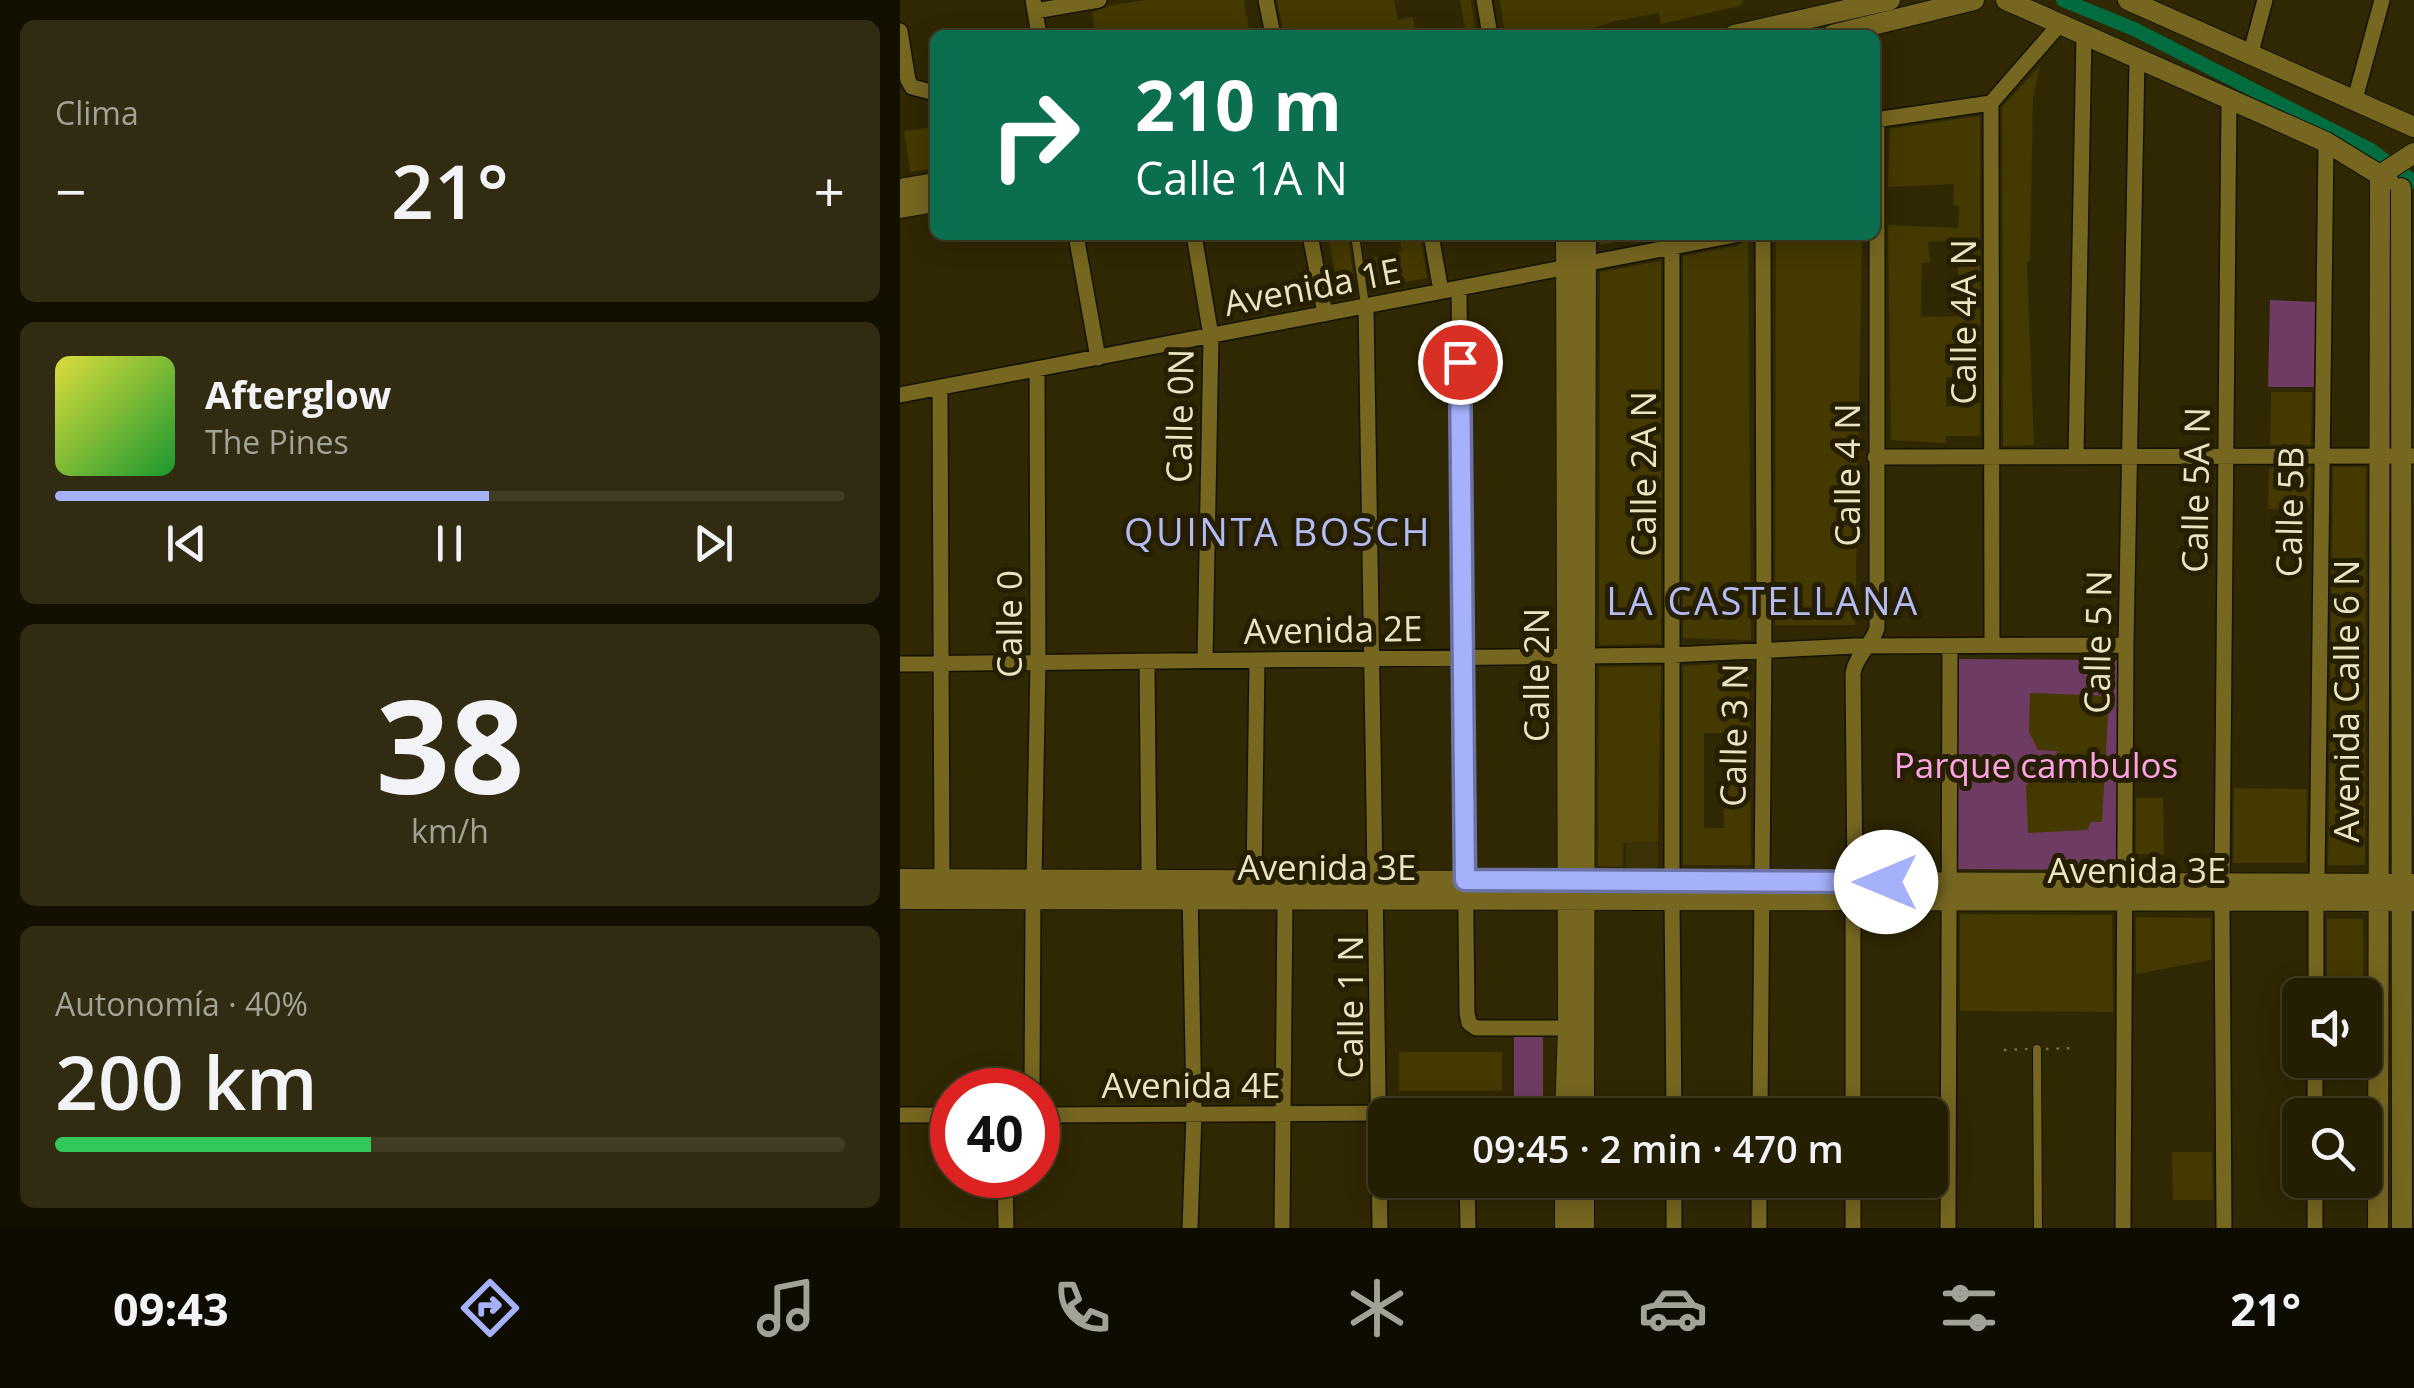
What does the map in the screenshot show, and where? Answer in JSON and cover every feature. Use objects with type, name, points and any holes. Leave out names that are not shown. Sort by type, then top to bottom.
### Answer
[{"type":"street","points":[[1034,6],[1099,0]]},
{"type":"street","points":[[1266,0],[1272,30]]},
{"type":"street","points":[[1484,0],[1489,30]]},
{"type":"street","points":[[1758,30],[1890,0]]},
{"type":"street","points":[[1852,30],[1974,0]]},
{"type":"street","points":[[2006,0],[2326,142],[2386,171],[2408,193]]},
{"type":"street","points":[[2251,52],[2265,0]]},
{"type":"street","points":[[2355,99],[2382,0]]},
{"type":"street","points":[[2137,2],[2414,127]]},
{"type":"street","points":[[1880,119],[1991,103],[2060,24]]},
{"type":"street","points":[[900,30],[908,80],[912,88],[930,93]]},
{"type":"street","points":[[2076,456],[2084,36]]},
{"type":"street","name":"Calle 5 N","points":[[2123,1228],[2126,645],[2136,58]]},
{"type":"street","name":"Calle 5A N","points":[[2224,1228],[2222,892],[2229,98]]},
{"type":"street","name":"Calle 4A N","points":[[1991,103],[1992,645]]},
{"type":"street","name":"Calle 5B","points":[[2316,978],[2326,142]]},
{"type":"street","points":[[2386,171],[2414,154]]},
{"type":"street","name":"Avenida Calle 6 N","points":[[2378,1228],[2378,456],[2386,171]]},
{"type":"street","points":[[900,190],[930,183]]},
{"type":"street","name":"Avenida Calle 6 N","points":[[2402,1228],[2409,892],[2408,193]]},
{"type":"street","points":[[900,208],[930,203]]},
{"type":"street","points":[[1077,240],[1098,358]]},
{"type":"street","name":"Calle 0N","points":[[1195,240],[1211,336],[1205,660]]},
{"type":"street","points":[[1311,240],[1325,314]]},
{"type":"street","points":[[1432,240],[1441,291]]},
{"type":"street","name":"Calle 2N","points":[[1568,240],[1576,266],[1575,1098]]},
{"type":"street","name":"Calle 2N","points":[[1576,266],[1584,240]]},
{"type":"street","name":"Avenida 1E","points":[[900,396],[1709,240]]},
{"type":"street","name":"Calle 3 N","points":[[1760,1098],[1763,240]]},
{"type":"street","name":"Calle 4 N","points":[[1853,1098],[1853,674],[1855,664],[1874,640],[1876,628],[1876,240]]},
{"type":"street","name":"Calle 2A N","points":[[1672,247],[1674,1098]]},
{"type":"street","points":[[1459,288],[1469,1024],[1476,1028],[1568,1028]]},
{"type":"street","name":"Calle 1 N","points":[[1366,306],[1380,1098]]},
{"type":"street","name":"Calle 0","points":[[1032,1068],[1038,662],[1037,369]]},
{"type":"street","points":[[940,388],[942,879]]},
{"type":"street","points":[[1876,457],[2407,455]]},
{"type":"street","name":"Avenida 2E","points":[[900,664],[2126,645]]},
{"type":"street","points":[[1948,1228],[1950,646]]},
{"type":"street","points":[[1254,880],[1257,660]]},
{"type":"street","points":[[1147,661],[1149,880]]},
{"type":"street","name":"Avenida 3E","points":[[900,879],[942,879],[1033,889],[1190,889],[1285,899],[1378,890]]},
{"type":"street","name":"Avenida 3E","points":[[900,898],[1149,880],[1190,889],[1254,880],[1378,890],[2409,892]]},
{"type":"street","name":"Avenida 3E","points":[[1948,892],[2020,882],[2124,892]]},
{"type":"street","points":[[1190,889],[1194,1114],[1190,1228]]},
{"type":"street","name":"Calle 2N","points":[[1574,1098],[1568,1028],[1576,890]]},
{"type":"street","points":[[1282,1228],[1285,899]]},
{"type":"street","name":"Avenida 4E","points":[[1060,1115],[1368,1113]]},
{"type":"street","points":[[900,1116],[930,1115]]},
{"type":"street","points":[[1005,1198],[1006,1228]]},
{"type":"street","name":"Calle 1 N","points":[[1380,1198],[1380,1228]]},
{"type":"street","points":[[1467,1198],[1468,1228]]},
{"type":"street","points":[[1565,1198],[1565,1228]]},
{"type":"street","points":[[1584,1198],[1584,1228]]},
{"type":"street","points":[[1674,1198],[1674,1228]]},
{"type":"street","points":[[1759,1228],[1760,1198]]},
{"type":"street","points":[[1853,1198],[1853,1228]]},
{"type":"street","points":[[2314,1228],[2315,1198]]},
{"type":"lane","points":[[1356,240],[1366,306]]},
{"type":"lane","points":[[2037,1049],[2038,1228]]},
{"type":"shaded area","points":[[1724,734],[1750,734],[1750,769],[1724,769]]},
{"type":"shaded area","points":[[1626,843],[1658,843],[1658,868],[1626,869]]},
{"type":"green space","points":[[2270,300],[2316,302],[2314,387],[2268,387]]},
{"type":"green space","name":"Parque cambulos","points":[[1954,659],[2119,660],[2119,870],[1953,869]]},
{"type":"green space","points":[[1514,1035],[1543,1035],[1543,1098],[1514,1098]]},
{"type":"building","points":[[1145,0],[1244,0],[1249,30],[1095,30],[1092,13]]},
{"type":"building","points":[[1277,0],[1394,0],[1398,20],[1413,17],[1415,30],[1283,30]]},
{"type":"building","points":[[1460,0],[1471,0],[1475,30],[1465,30]]},
{"type":"building","points":[[1500,0],[1742,0],[1743,5],[1661,24],[1659,13],[1615,21],[1595,30],[1504,30]]},
{"type":"building","points":[[2040,66],[2033,98],[2027,263],[2034,445],[2003,446],[2002,107]]},
{"type":"building","points":[[1980,116],[1980,378],[1946,377],[1946,407],[1980,403],[1980,436],[1946,436],[1946,443],[1891,440],[1888,225],[1958,228],[1959,206],[1953,205],[1954,184],[1888,187],[1890,129]],"holes":[[[1958,240],[1958,316],[1921,317],[1922,263],[1930,263],[1928,242]]]},
{"type":"building","points":[[930,128],[930,169],[910,172],[904,131]]},
{"type":"building","points":[[1329,240],[1349,240],[1354,280],[1337,284]]},
{"type":"building","points":[[1400,240],[1421,240],[1427,278],[1378,287],[1376,275],[1368,276],[1366,259],[1402,252]]},
{"type":"building","points":[[1748,240],[1751,640],[1683,638],[1683,256],[1737,246]]},
{"type":"building","points":[[1776,240],[1862,240],[1855,625],[1775,625]]},
{"type":"building","points":[[1661,261],[1661,644],[1599,645],[1600,272]]},
{"type":"building","points":[[2271,392],[2312,392],[2311,445],[2270,445]]},
{"type":"building","points":[[2311,467],[2310,508],[2268,509],[2269,468]]},
{"type":"building","points":[[2333,467],[2366,467],[2365,865],[2328,865]]},
{"type":"building","points":[[1749,662],[1750,733],[1704,733],[1704,828],[1724,828],[1724,770],[1750,770],[1751,865],[1683,865],[1683,666]]},
{"type":"building","points":[[1661,666],[1658,842],[1623,843],[1623,867],[1598,866],[1599,667]]},
{"type":"building","points":[[2030,693],[2109,696],[2102,822],[2091,822],[2087,830],[2028,833],[2026,786],[2058,751],[2038,750],[2029,732]]},
{"type":"building","points":[[2234,788],[2307,789],[2306,863],[2233,863]]},
{"type":"building","points":[[2136,798],[2163,798],[2164,854],[2136,854]]},
{"type":"building","points":[[1960,914],[2112,915],[2113,1012],[1960,1011]]},
{"type":"building","points":[[2136,917],[2211,918],[2211,960],[2136,974]]},
{"type":"building","points":[[2327,919],[2363,919],[2363,978],[2327,978]]},
{"type":"building","points":[[1399,1052],[1502,1052],[1502,1091],[1399,1091]]},
{"type":"building","points":[[2172,1152],[2212,1152],[2213,1200],[2173,1200]]},
{"type":"waterway","points":[[2063,0],[2134,29],[2371,150],[2414,182]]},
{"type":"district","name":"QUINTA BOSCH","points":[[1278,531]]},
{"type":"district","name":"LA CASTELLANA","points":[[1763,600]]},
{"type":"route","points":[[1460,362],[1465,880],[1886,882]]}]
